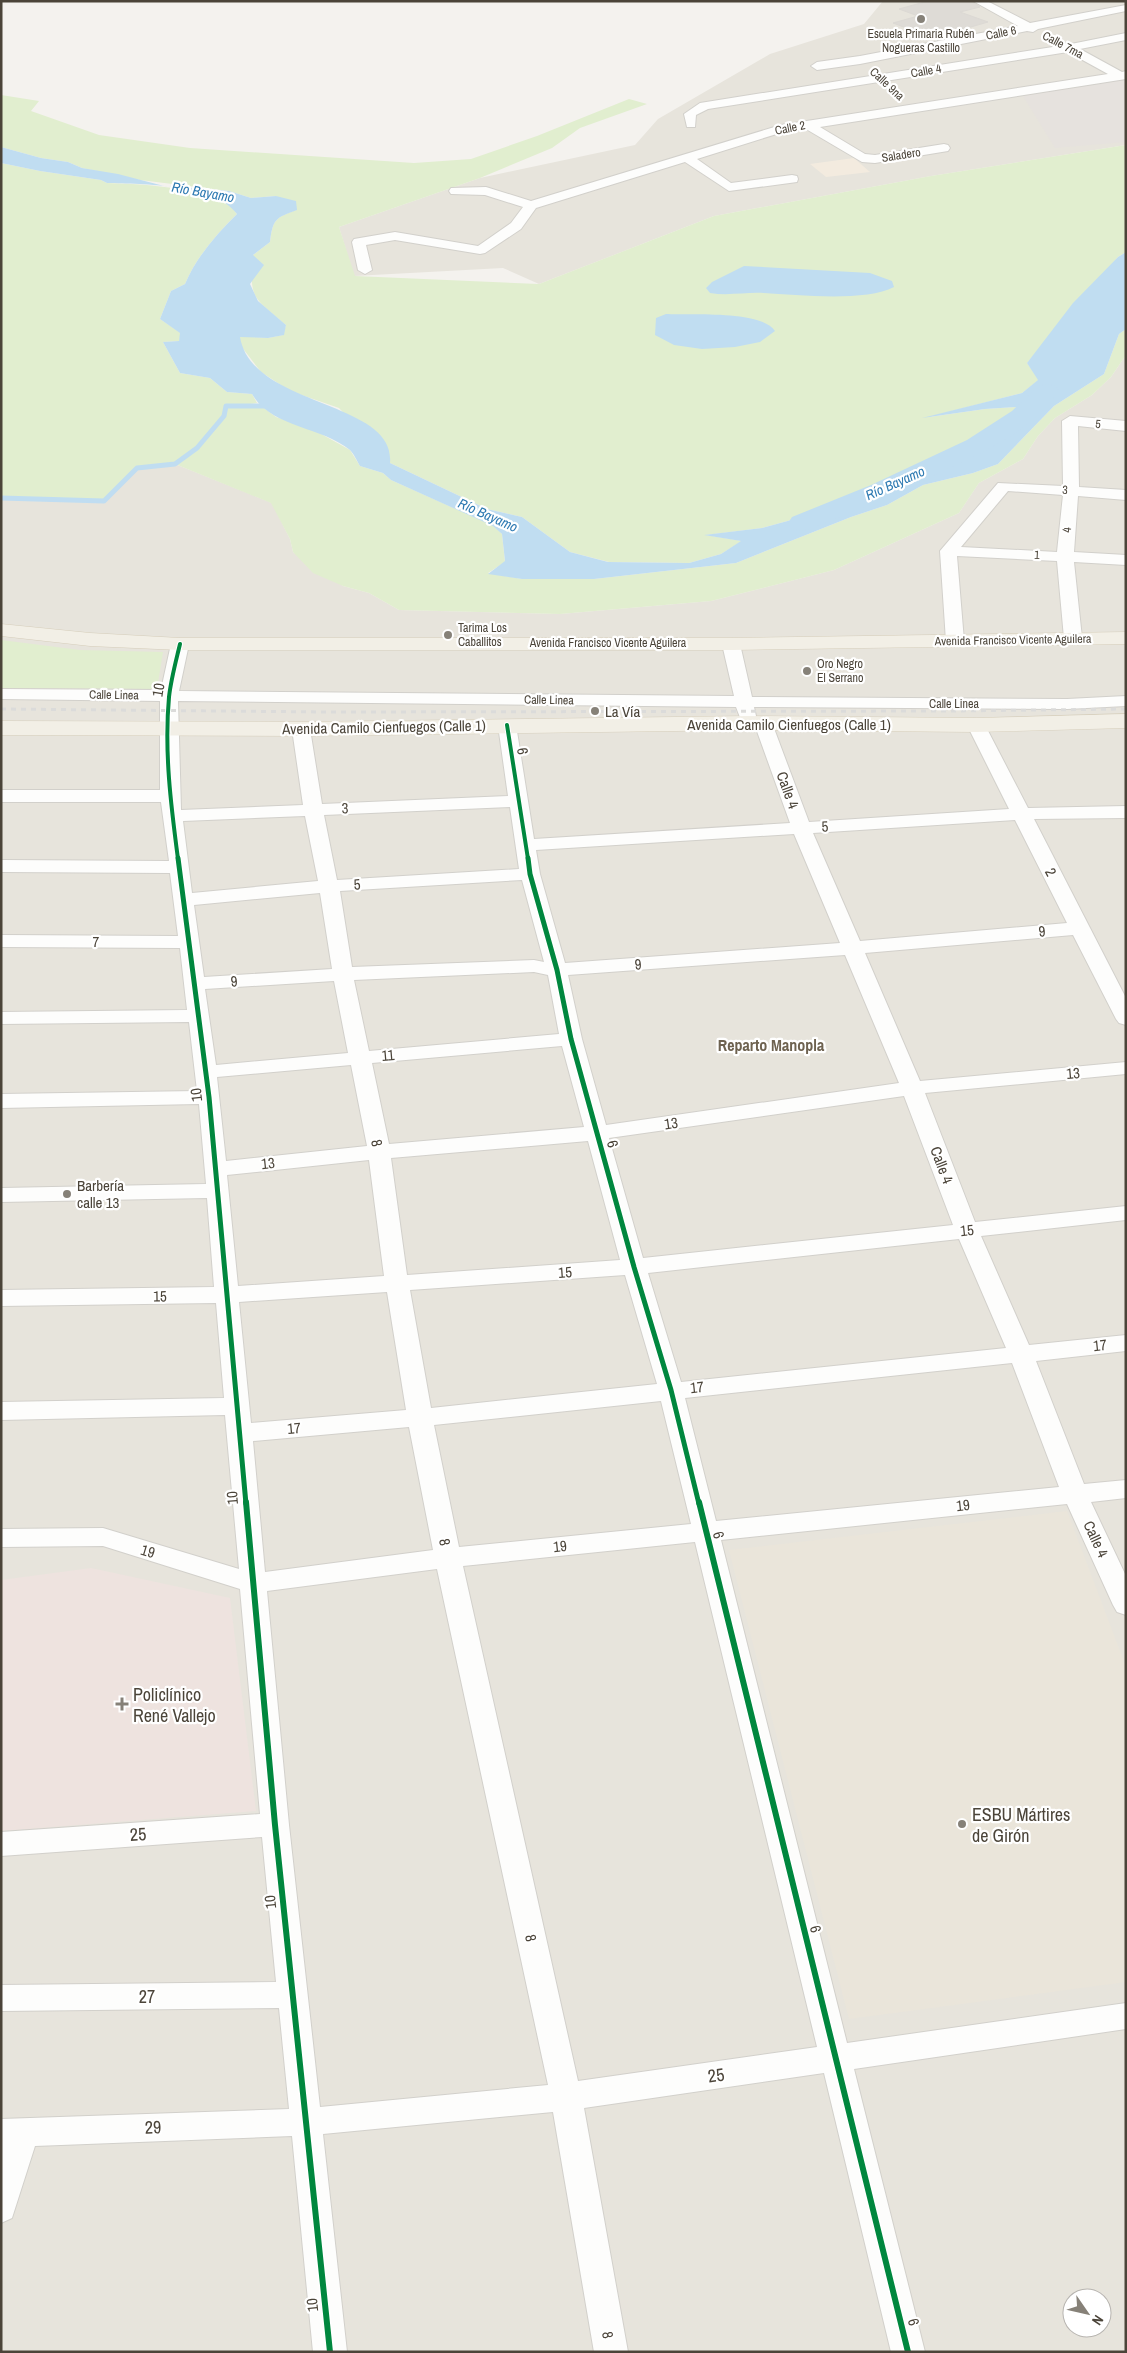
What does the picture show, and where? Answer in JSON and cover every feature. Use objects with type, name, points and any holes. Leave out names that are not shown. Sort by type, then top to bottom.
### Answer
[{"type":"main road","name":"Avenida Francisco Vicente Aguilera","points":[[1,630],[41,636],[108,642],[180,644],[731,644],[1126,638]]},
{"type":"main road","name":"Avenida Camilo Cienfuegos (Calle 1)","points":[[1,728],[507,726],[752,716],[976,725],[1126,721]]},
{"type":"street","name":"Calle 7ma","points":[[978,1],[1123,75]]},
{"type":"street","points":[[1103,1],[1124,9]]},
{"type":"street","name":"Calle 6","points":[[816,66],[860,60],[1124,9]]},
{"type":"street","name":"Calle 4","points":[[691,124],[690,114],[695,110],[725,102],[882,79],[1069,48],[1126,36]]},
{"type":"street","name":"Calle 9na","points":[[860,60],[912,109]]},
{"type":"street","name":"Calle 2","points":[[531,205],[689,159],[760,134],[807,124],[1123,75]]},
{"type":"street","name":"Saladero","points":[[807,124],[862,158],[875,159],[944,148]]},
{"type":"street","points":[[689,159],[729,187],[792,179]]},
{"type":"street","points":[[365,270],[359,242],[396,236],[480,250],[516,226],[531,205],[486,191],[456,191]]},
{"type":"street","name":"5","points":[[1070,421],[1126,426]]},
{"type":"street","name":"4","points":[[1070,421],[1071,490],[1065,557],[1073,638]]},
{"type":"street","name":"3","points":[[948,551],[1004,486],[1126,495]]},
{"type":"street","points":[[948,551],[955,641]]},
{"type":"street","name":"1","points":[[948,551],[1126,560]]},
{"type":"street","name":"10","points":[[180,644],[169,696],[168,728],[171,806],[209,1096],[274,1825],[330,2352]]},
{"type":"street","name":"Calle 4","points":[[731,644],[752,716],[912,1088],[967,1230],[1020,1354],[1075,1494],[1126,1605]]},
{"type":"street","name":"Calle Linea","points":[[1,694],[169,696],[752,716],[1126,701]]},
{"type":"street","name":"2","points":[[976,725],[1126,1019]]},
{"type":"street","name":"6","points":[[507,726],[517,801],[530,874],[557,970],[571,1039],[634,1267],[671,1390],[704,1531],[908,2352]]},
{"type":"street","name":"8","points":[[301,728],[313,809],[329,886],[343,974],[379,1152],[397,1284],[420,1418],[448,1558],[566,2097],[611,2352]]},
{"type":"street","name":"3","points":[[1,796],[171,806],[313,809],[517,801]]},
{"type":"street","name":"5","points":[[525,845],[1021,814],[1126,812]]},
{"type":"street","points":[[1,866],[180,867]]},
{"type":"street","name":"5","points":[[184,900],[329,886],[530,874]]},
{"type":"street","name":"9","points":[[194,984],[343,974],[534,966],[557,970],[852,948],[1081,928]]},
{"type":"street","name":"7","points":[[1,941],[190,942]]},
{"type":"street","points":[[1,1018],[199,1016]]},
{"type":"street","name":"11","points":[[206,1072],[571,1039]]},
{"type":"street","name":"13","points":[[1,1195],[216,1180],[379,1152],[597,1133],[912,1088],[1126,1068]]},
{"type":"street","points":[[1,1101],[209,1096]]},
{"type":"street","name":"15","points":[[1,1298],[226,1295],[634,1267],[1126,1213]]},
{"type":"street","name":"17","points":[[238,1433],[420,1418],[1126,1342]]},
{"type":"street","points":[[1,1411],[236,1406]]},
{"type":"street","name":"19","points":[[1,1538],[103,1537],[252,1583],[448,1558],[1126,1489]]},
{"type":"street","name":"25","points":[[1,1844],[274,1825]]},
{"type":"street","name":"27","points":[[1,1998],[292,1995]]},
{"type":"street","name":"25","points":[[305,2122],[566,2097],[1126,2016]]},
{"type":"street","name":"29","points":[[12,2133],[305,2122]]},
{"type":"street","points":[[1,2208],[12,2133]]},
{"type":"shaded area","points":[[883,1],[1126,1],[1126,145],[931,176],[714,216],[539,284],[503,268],[354,276],[339,227],[480,178],[635,145],[658,119],[770,54],[864,24]]},
{"type":"shaded area","points":[[1126,79],[1126,142],[1055,148],[1023,96]]},
{"type":"shaded area","points":[[854,158],[870,172],[826,177],[810,164]]},
{"type":"shaded area","points":[[1126,355],[1126,2352],[1,2352],[1,498],[104,501],[137,468],[175,464],[272,503],[290,539],[293,552],[343,586],[369,593],[399,610],[560,614],[711,601],[834,570],[959,513],[979,483],[1023,459],[1038,436],[1055,418],[1092,395],[1111,377]]},
{"type":"shaded area","name":"ESBU Mártires de Girón","points":[[1067,1511],[1126,1667],[1126,1982],[849,2019],[729,1550]]},
{"type":"shaded area","name":"Policlínico René Vallejo","points":[[91,1568],[230,1598],[256,1811],[1,1831],[1,1580]]},
{"type":"green space","points":[[1,95],[39,101],[31,111],[99,135],[190,148],[414,163],[471,159],[537,136],[629,99],[647,104],[580,128],[552,148],[480,178],[339,227],[355,276],[539,284],[714,216],[931,176],[1126,145],[1126,252],[1118,257],[1027,363],[1039,380],[1022,393],[929,417],[985,409],[1016,407],[1010,431],[967,459],[886,494],[762,528],[706,535],[742,541],[721,554],[689,563],[609,562],[570,552],[522,517],[487,509],[390,463],[339,408],[290,391],[261,372],[241,346],[239,336],[268,338],[283,335],[286,325],[266,308],[256,296],[252,281],[253,255],[270,242],[272,228],[276,220],[296,210],[276,196],[251,198],[229,191],[140,180],[82,168],[68,162],[41,158],[1,147]]},
{"type":"green space","points":[[1,163],[101,180],[107,183],[185,190],[201,193],[228,204],[237,214],[208,246],[195,264],[185,284],[171,291],[160,319],[181,333],[179,341],[163,342],[180,373],[210,378],[227,392],[252,394],[257,403],[235,406],[260,405],[276,417],[314,430],[350,450],[360,466],[383,473],[391,480],[494,526],[502,534],[505,562],[488,573],[522,579],[594,579],[736,563],[851,517],[887,505],[923,485],[973,473],[998,464],[1054,406],[1104,374],[1119,334],[1126,329],[1126,355],[1111,377],[1092,395],[1055,418],[1038,436],[1023,459],[979,483],[959,513],[834,570],[711,601],[560,614],[399,610],[369,593],[343,586],[313,573],[293,552],[290,539],[271,503],[175,464],[137,468],[104,501],[1,498]]},
{"type":"green space","points":[[1,640],[80,650],[163,652],[157,689],[1,688]]},
{"type":"water","points":[[1,147],[41,158],[68,162],[82,168],[118,174],[163,186],[107,183],[101,180],[1,163]]},
{"type":"water","points":[[165,186],[229,191],[251,198],[276,196],[296,201],[297,210],[276,220],[272,228],[270,242],[253,255],[264,265],[250,284],[258,301],[286,325],[284,335],[268,338],[240,337],[250,360],[269,378],[348,414],[371,427],[386,442],[390,463],[487,509],[522,517],[570,552],[608,562],[689,563],[721,554],[741,541],[704,535],[762,528],[886,494],[967,459],[1010,431],[1016,407],[985,409],[922,418],[1022,393],[1038,380],[1027,363],[1073,303],[1118,257],[1126,252],[1126,329],[1119,334],[1104,374],[1054,406],[998,464],[973,473],[923,485],[887,505],[851,517],[736,563],[594,579],[522,579],[488,574],[505,561],[502,534],[493,526],[391,480],[383,473],[360,466],[350,450],[338,442],[272,414],[252,394],[227,392],[210,378],[180,373],[163,342],[179,341],[180,333],[160,319],[171,291],[185,284],[195,264],[208,246],[237,214],[227,204],[196,191]]},
{"type":"water","points":[[744,266],[870,273],[892,281],[894,287],[882,292],[850,296],[757,293],[717,294],[710,293],[706,288],[712,282]]},
{"type":"water","points":[[666,314],[708,314],[741,317],[768,324],[775,331],[760,342],[735,347],[702,349],[674,345],[655,335],[656,318]]},
{"type":"building","name":"Escuela Primaria Rubén Nogueras Castillo","points":[[928,1],[971,1],[980,7],[960,12],[988,22],[933,38],[893,23],[918,16],[899,9]]},
{"type":"waterway","name":"Río Bayamo","points":[[801,523],[880,490],[992,437],[1021,417],[1047,391]]},
{"type":"waterway","points":[[1,498],[104,501],[137,468],[175,464],[197,448],[224,416],[226,406],[266,406]]},
{"type":"railway","points":[[1,709],[329,712],[1126,709]]},
{"type":"cycle path","points":[[180,644],[169,696],[170,796],[209,1097],[275,1825],[330,2352]]},
{"type":"cycle path","points":[[507,725],[530,874],[557,970],[571,1039],[634,1267],[671,1390],[908,2352]]},
{"type":"place","name":"Escuela Primaria Rubén Nogueras Castillo","points":[[921,19]]},
{"type":"place","name":"Tarima Los Caballitos","points":[[448,635]]},
{"type":"place","name":"Oro Negro El Serrano","points":[[807,671]]},
{"type":"place","name":"La Vía","points":[[595,711]]},
{"type":"place","name":"Barbería calle 13","points":[[67,1194]]},
{"type":"place","name":"Policlínico René Vallejo","points":[[122,1704]]},
{"type":"place","name":"ESBU Mártires de Girón","points":[[962,1824]]},
{"type":"district","name":"Reparto Manopla","points":[[771,1045]]}]
